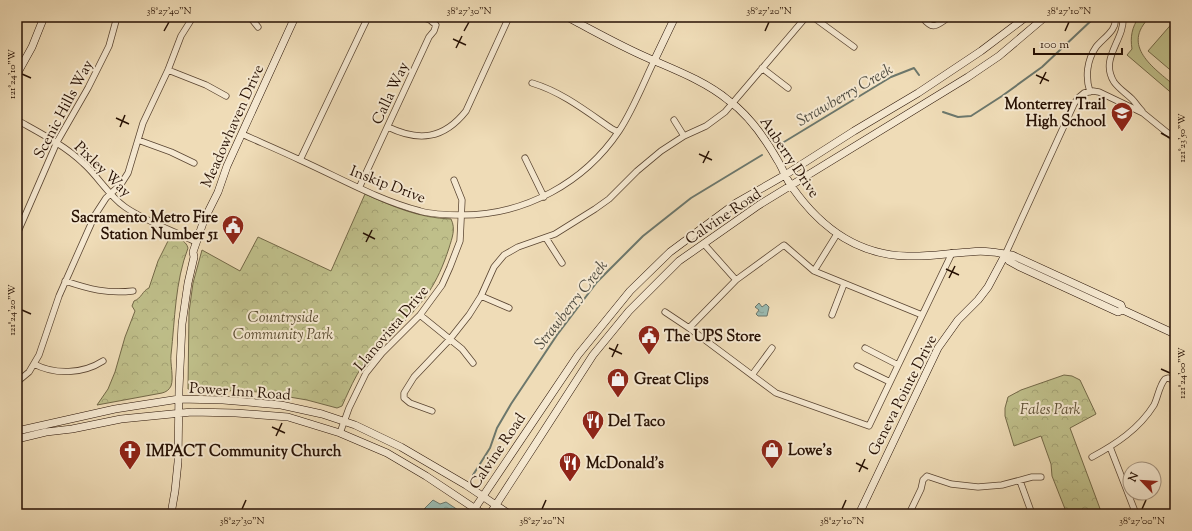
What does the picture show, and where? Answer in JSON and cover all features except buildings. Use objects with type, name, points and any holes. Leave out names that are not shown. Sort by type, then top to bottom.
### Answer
[{"type":"main road","points":[[17,74],[32,47],[44,17]]},
{"type":"main road","name":"Meadowhaven Drive","points":[[171,514],[178,462],[178,413],[182,324],[188,283],[194,257],[193,252],[204,220],[218,192],[227,166],[295,17]]},
{"type":"main road","name":"Auberry Drive","points":[[567,17],[579,20],[654,61],[706,86],[733,104],[753,124],[763,137],[791,186],[820,221],[837,234],[857,245],[886,253],[906,256],[992,252],[1005,255],[1009,261],[1118,312],[1123,310],[1175,334]]},
{"type":"main road","points":[[654,61],[674,17]]},
{"type":"main road","name":"Calvine Road","points":[[473,511],[578,355],[630,291],[670,252],[736,203],[918,93],[981,51],[1026,17]]},
{"type":"main road","name":"Calvine Road","points":[[490,514],[593,355],[648,291],[679,261],[759,205],[968,77],[999,56],[1045,17]]},
{"type":"main road","name":"Geneva Pointe Drive","points":[[859,514],[938,348],[958,320],[978,300],[988,287],[1005,255]]},
{"type":"main road","name":"Power Inn Road","points":[[17,431],[116,409],[179,399],[281,404],[322,414],[401,447],[483,496],[509,514]]},
{"type":"main road","name":"Power Inn Road","points":[[17,439],[46,432],[72,429],[122,419],[178,413],[220,412],[288,417],[340,433],[380,450],[407,464],[473,511],[484,514]]},
{"type":"street","name":"Scenic Hills Way","points":[[17,234],[57,142],[92,82],[109,46],[117,17]]},
{"type":"street","points":[[17,382],[34,364],[39,355],[58,296],[96,215],[106,198],[121,184],[128,173],[143,123],[168,70],[180,36],[193,17]]},
{"type":"street","points":[[250,17],[258,27]]},
{"type":"street","points":[[300,160],[368,17]]},
{"type":"street","name":"Calla Way","points":[[359,188],[429,37],[434,31],[436,25],[430,20],[421,17]]},
{"type":"street","points":[[388,127],[405,134],[422,136],[441,132],[457,121],[466,110],[509,17]]},
{"type":"street","points":[[432,411],[410,403],[404,398],[404,393],[414,377],[450,339],[469,315],[481,296],[494,267],[504,255],[518,247],[546,238],[595,209],[609,199],[647,162],[684,136],[706,126],[725,112],[806,17]]},
{"type":"street","points":[[813,17],[854,47]]},
{"type":"street","points":[[922,17],[928,25],[935,26],[948,17]]},
{"type":"street","points":[[1090,92],[1087,78],[1089,62],[1096,48],[1114,28],[1116,21],[1115,17]]},
{"type":"street","points":[[1123,17],[1121,33],[1110,57],[1110,71],[1116,85],[1131,98],[1143,112],[1175,139]]},
{"type":"street","name":"Inskip Drive","points":[[242,134],[359,188],[392,202],[422,212],[475,215],[506,211],[544,197],[566,184],[582,172],[606,149],[627,118],[654,61]]},
{"type":"street","points":[[762,68],[788,88]]},
{"type":"street","points":[[168,70],[206,85],[226,96]]},
{"type":"street","points":[[532,83],[544,86],[565,97],[618,132]]},
{"type":"street","points":[[1005,255],[1074,104],[1080,95],[1095,91],[1143,112]]},
{"type":"street","name":"Pixley Way","points":[[17,120],[57,142],[84,163],[120,204],[196,242]]},
{"type":"street","points":[[674,120],[684,136]]},
{"type":"street","points":[[138,140],[171,152],[194,163]]},
{"type":"street","points":[[525,158],[544,197]]},
{"type":"street","name":"Llanovista Drive","points":[[340,433],[349,408],[366,373],[382,353],[420,315],[442,285],[460,241],[462,200],[454,180]]},
{"type":"street","points":[[814,271],[837,234]]},
{"type":"street","points":[[546,238],[562,263]]},
{"type":"street","points":[[704,244],[736,280]]},
{"type":"street","points":[[689,328],[736,280],[784,246],[814,271],[922,315]]},
{"type":"street","points":[[665,312],[689,328],[776,393],[869,426],[952,253]]},
{"type":"street","points":[[65,281],[89,289],[101,291],[133,291]]},
{"type":"street","points":[[832,315],[844,284]]},
{"type":"street","points":[[481,296],[509,308]]},
{"type":"street","points":[[420,315],[466,353],[473,363]]},
{"type":"street","points":[[752,375],[772,348]]},
{"type":"street","points":[[865,348],[898,365]]},
{"type":"street","points":[[34,364],[49,371],[67,372],[90,367],[103,361]]},
{"type":"street","points":[[857,366],[890,382]]},
{"type":"street","points":[[1092,457],[1128,435],[1146,416],[1154,404],[1162,383],[1166,378],[1170,378],[1175,381]]},
{"type":"street","points":[[1110,447],[1136,514]]},
{"type":"street","points":[[909,514],[921,489],[923,480],[927,476],[951,484],[978,487],[1002,485],[1036,476],[1041,477]]},
{"type":"street","points":[[1020,481],[1032,514]]},
{"type":"green space","points":[[1139,17],[1150,17],[1142,28],[1138,37],[1139,47],[1143,56],[1158,72],[1175,86],[1175,96],[1127,55],[1132,49],[1132,32]]},
{"type":"green space","points":[[1175,20],[1175,74],[1148,51]]},
{"type":"green space","name":"Countryside Community Park","points":[[365,194],[417,214],[451,219],[453,234],[440,272],[422,302],[394,332],[378,345],[365,361],[342,406],[337,408],[307,400],[260,392],[188,389],[189,312],[193,283],[202,250],[240,271],[258,237],[331,271]]},
{"type":"green space","points":[[171,235],[183,241],[188,248],[180,274],[176,301],[171,355],[171,386],[167,391],[162,393],[97,405],[108,389],[115,372],[125,337],[135,311],[132,306],[134,301],[149,288],[158,261]]},
{"type":"green space","name":"Fales Park","points":[[1064,375],[1072,376],[1080,380],[1096,414],[1070,428],[1102,514],[1067,514],[1052,476],[1051,464],[1041,436],[1014,446],[1005,416],[1005,408],[1008,397],[1021,390]]},
{"type":"water","points":[[759,303],[762,307],[766,304],[769,307],[767,316],[758,316],[756,314],[759,310],[755,307]]},
{"type":"water","points":[[433,500],[440,504],[446,502],[458,510],[459,514],[419,514]]},
{"type":"waterway","name":"Strawberry Creek","points":[[943,112],[958,117],[971,116],[1042,67],[1095,17]]},
{"type":"waterway","name":"Strawberry Creek","points":[[779,145],[891,77],[914,68],[919,75]]},
{"type":"waterway","name":"Strawberry Creek","points":[[473,475],[490,448],[497,428],[511,404],[557,335],[597,282],[643,236],[691,198],[762,155]]},
{"type":"place","name":"Monterrey Trail High School","points":[[1122,132]]},
{"type":"place","name":"Sacramento Metro Fire Station Number 51","points":[[233,246]]},
{"type":"place","name":"The UPS Store","points":[[649,356]]},
{"type":"place","name":"Great Clips","points":[[618,398]]},
{"type":"place","name":"Del Taco","points":[[593,440]]},
{"type":"place","name":"IMPACT Community Church","points":[[130,470]]},
{"type":"place","name":"Lowe's","points":[[772,470]]},
{"type":"place","name":"McDonald's","points":[[570,482]]}]
